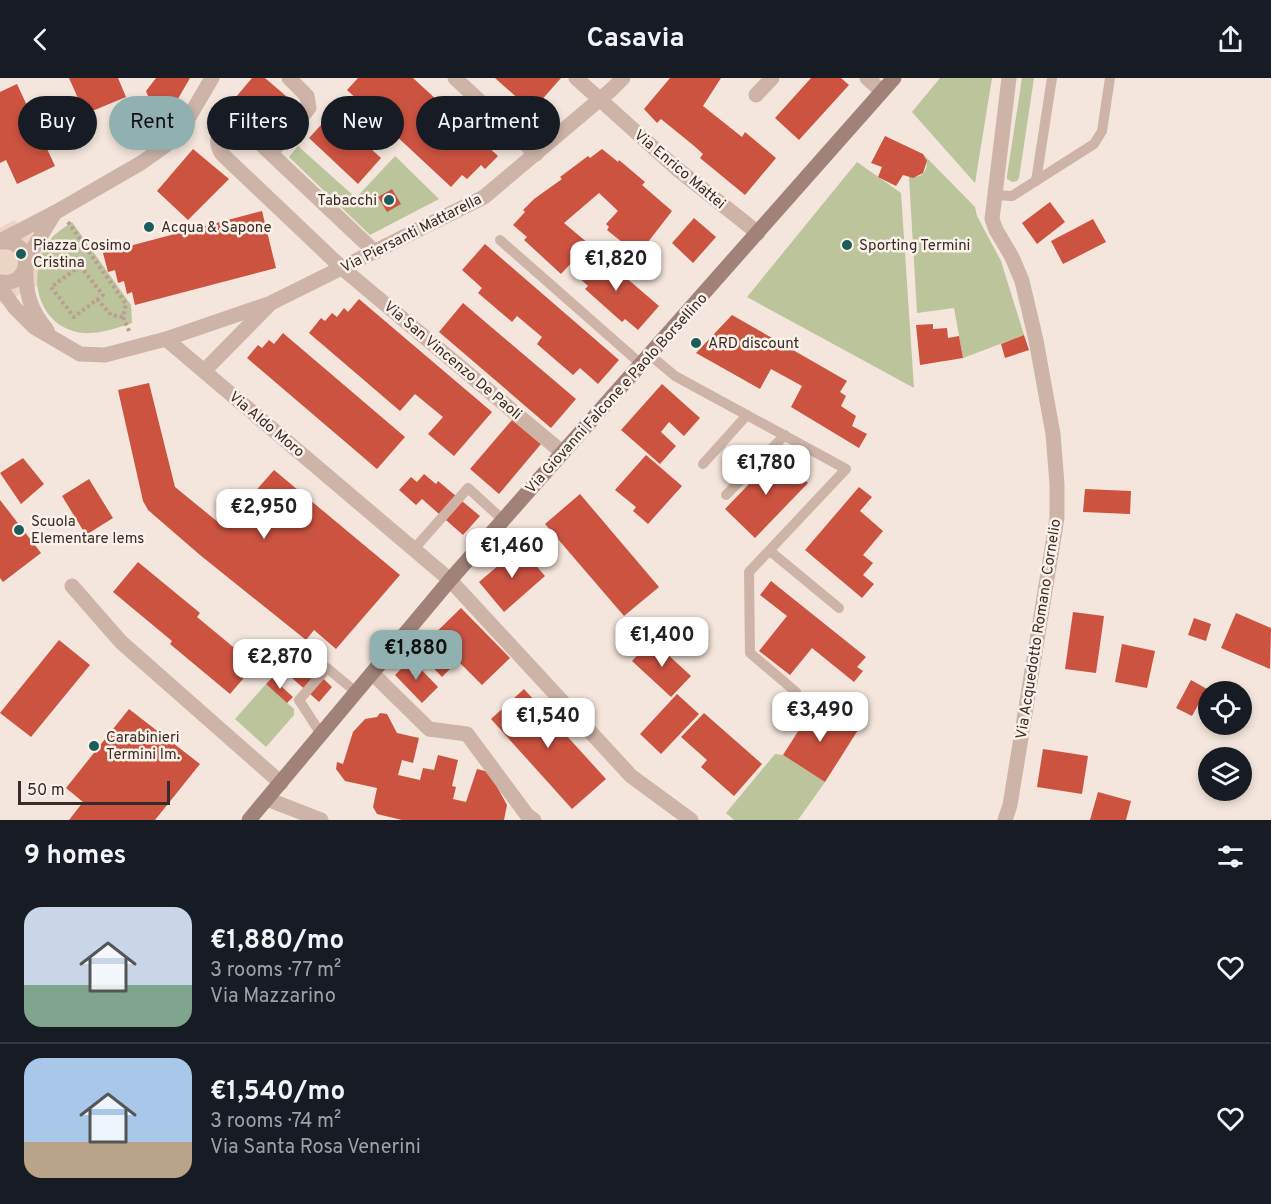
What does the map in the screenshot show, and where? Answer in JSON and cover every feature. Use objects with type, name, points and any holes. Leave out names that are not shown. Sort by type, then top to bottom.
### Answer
[{"type":"main road","name":"Via Giovanni Falcone e Paolo Borsellino","points":[[249,820],[450,580],[894,78]]},
{"type":"street","points":[[0,241],[141,163],[165,146],[182,129],[212,78]]},
{"type":"street","points":[[289,78],[307,96],[309,108],[271,153],[375,252]]},
{"type":"street","points":[[455,78],[536,154]]},
{"type":"street","name":"Via Enrico Mattei","points":[[576,78],[676,168],[758,233]]},
{"type":"street","name":"Via Piersanti Mattarella","points":[[271,303],[484,197],[623,78]]},
{"type":"street","points":[[756,95],[772,78]]},
{"type":"street","points":[[867,78],[882,91]]},
{"type":"street","name":"Via Acquedotto Romano Cornelio","points":[[1005,820],[1010,805],[1057,518],[1053,434],[1036,340],[1022,281],[1012,256],[992,219],[1009,78]]},
{"type":"street","name":"Via San Vincenzo De Paoli","points":[[271,153],[246,130],[236,125],[226,127],[217,140],[223,155],[342,268],[563,453]]},
{"type":"street","points":[[0,282],[13,282],[23,273],[57,211]]},
{"type":"street","points":[[0,241],[15,244],[24,254],[25,282],[29,301],[37,318],[53,337]]},
{"type":"street","points":[[0,287],[15,309],[34,327],[80,354],[92,355],[105,355],[166,339],[271,303]]},
{"type":"street","points":[[204,371],[271,303]]},
{"type":"street","name":"Via Aldo Moro","points":[[166,339],[450,580],[631,776],[691,820]]},
{"type":"street","points":[[72,586],[121,642],[280,783]]},
{"type":"street","points":[[372,673],[429,729],[468,734],[527,815],[534,820]]},
{"type":"street","points":[[267,799],[321,820]]},
{"type":"lane","points":[[1036,181],[1052,78]]},
{"type":"lane","points":[[994,195],[1012,196],[1094,144],[1102,131],[1110,78]]},
{"type":"lane","points":[[500,240],[646,359],[846,469],[749,572],[750,653],[796,692]]},
{"type":"lane","points":[[703,464],[747,415]]},
{"type":"lane","points":[[726,495],[785,435]]},
{"type":"lane","points":[[414,549],[468,488],[503,520]]},
{"type":"lane","points":[[770,551],[839,608]]},
{"type":"lane","points":[[321,734],[299,700],[327,668],[356,692]]},
{"type":"path","points":[[57,211],[126,304],[123,317],[136,347]]},
{"type":"path","points":[[80,266],[103,295],[97,299],[74,317],[51,287],[80,266]]},
{"type":"path","points":[[97,299],[111,315],[123,317]]},
{"type":"green space","points":[[940,78],[992,78],[975,183],[912,112]]},
{"type":"green space","points":[[1022,78],[1034,78],[1019,178],[1012,182],[1007,179],[1007,176]]},
{"type":"green space","points":[[295,150],[302,150],[356,198],[395,156],[439,199],[370,235],[289,157]]},
{"type":"green space","points":[[923,154],[975,207],[977,216],[1001,261],[1024,335],[963,358],[954,308],[917,313],[909,177],[920,176],[925,171],[927,163]]},
{"type":"green space","name":"Sporting Termini","points":[[857,162],[901,193],[914,388],[747,297]]},
{"type":"green space","points":[[72,222],[131,305],[132,323],[103,332],[80,333],[61,325],[44,307],[37,284],[40,259],[50,239]]},
{"type":"green space","points":[[266,684],[294,709],[294,715],[266,747],[235,719]]},
{"type":"green space","points":[[775,754],[783,755],[825,782],[798,820],[734,820],[726,813]]},
{"type":"shaded area","name":"Piazza Cosimo Cristina","points":[[14,220],[45,245],[38,264],[37,286],[0,304],[0,228]]},
{"type":"building","points":[[69,78],[118,78],[126,96],[109,96],[109,104],[97,109],[97,96],[77,96]]},
{"type":"building","points":[[156,78],[190,78],[180,96],[148,96],[146,91]]},
{"type":"building","points":[[252,78],[265,78],[286,96],[237,96]]},
{"type":"building","points":[[358,78],[413,78],[433,96],[416,96],[416,150],[491,150],[498,156],[485,169],[481,165],[467,179],[462,175],[451,187],[404,143],[404,96],[353,96],[347,90]]},
{"type":"building","points":[[495,78],[561,78],[545,96],[515,96]]},
{"type":"building","points":[[670,78],[721,78],[703,106],[742,137],[745,132],[776,158],[745,195],[700,158],[703,154],[693,145],[661,119],[657,123],[644,109]]},
{"type":"building","points":[[811,78],[841,78],[849,85],[799,140],[775,118]]},
{"type":"building","points":[[17,84],[23,96],[18,96],[18,150],[48,150],[55,166],[17,184],[6,160],[0,163],[0,92]]},
{"type":"building","points":[[321,125],[321,149],[309,138]]},
{"type":"building","points":[[885,136],[923,154],[927,161],[923,173],[913,178],[903,175],[896,186],[878,177],[882,167],[871,163]]},
{"type":"building","points":[[602,149],[645,182],[642,185],[672,211],[638,255],[607,230],[609,227],[606,224],[618,211],[599,193],[564,223],[589,244],[561,274],[524,240],[527,237],[513,225],[534,199],[588,156],[590,158]]},
{"type":"building","points":[[192,150],[229,179],[188,220],[157,191]]},
{"type":"building","points":[[322,150],[372,150],[381,158],[358,184]]},
{"type":"building","name":"Tabacchi","points":[[392,189],[401,204],[387,212],[378,197]]},
{"type":"building","points":[[1050,202],[1065,222],[1037,244],[1022,223]]},
{"type":"building","points":[[262,211],[276,268],[135,305],[132,292],[127,294],[124,281],[118,283],[115,270],[108,272],[103,253]]},
{"type":"building","points":[[694,218],[716,237],[693,263],[672,243]]},
{"type":"building","points":[[1093,219],[1106,242],[1063,264],[1051,241]]},
{"type":"building","points":[[485,244],[619,360],[598,384],[580,368],[573,375],[537,344],[542,337],[517,316],[512,322],[478,293],[482,288],[462,270]]},
{"type":"building","points":[[596,252],[659,306],[638,330],[625,319],[622,322],[585,289],[588,286],[576,275]]},
{"type":"building","points":[[359,299],[492,412],[454,456],[428,434],[443,417],[415,394],[400,411],[309,333],[321,318],[325,321],[332,313],[337,317],[344,308],[348,312]]},
{"type":"building","points":[[463,303],[576,399],[551,428],[439,332]]},
{"type":"building","points":[[732,315],[847,381],[840,392],[846,396],[841,406],[856,416],[852,426],[867,434],[859,448],[791,407],[802,386],[771,369],[760,389],[696,353]]},
{"type":"building","points":[[933,324],[933,329],[947,328],[948,338],[959,336],[963,358],[920,365],[916,325]]},
{"type":"building","points":[[283,333],[405,437],[377,469],[247,358],[258,345],[262,348],[269,340],[274,344]]},
{"type":"building","points":[[1024,335],[1029,350],[1005,358],[1001,344]]},
{"type":"building","points":[[149,383],[175,487],[224,527],[274,470],[400,575],[336,649],[314,630],[306,640],[148,510],[143,501],[118,390]]},
{"type":"building","points":[[662,384],[700,418],[684,436],[669,422],[661,432],[676,446],[660,464],[621,430]]},
{"type":"building","points":[[512,420],[541,444],[499,494],[470,469]]},
{"type":"building","points":[[778,454],[808,483],[755,538],[725,509]]},
{"type":"building","points":[[646,455],[682,486],[648,524],[633,511],[636,507],[615,490]]},
{"type":"building","points":[[23,458],[44,484],[21,504],[0,473]]},
{"type":"building","points":[[424,474],[436,484],[438,481],[480,516],[463,535],[422,499],[416,505],[399,490],[411,477],[417,482]]},
{"type":"building","points":[[89,479],[113,518],[86,535],[62,496]]},
{"type":"building","points":[[859,487],[872,497],[860,511],[883,531],[863,555],[873,563],[863,575],[874,584],[862,598],[805,550]]},
{"type":"building","points":[[1085,489],[1131,491],[1130,514],[1083,512]]},
{"type":"building","points":[[580,494],[659,587],[624,616],[545,524]]},
{"type":"building","points":[[0,500],[41,553],[3,582],[0,578]]},
{"type":"building","points":[[520,547],[545,576],[504,612],[479,582]]},
{"type":"building","points":[[138,562],[200,613],[197,617],[255,665],[230,694],[170,644],[172,641],[113,592]]},
{"type":"building","points":[[771,581],[866,657],[857,667],[863,671],[854,682],[812,648],[790,675],[759,651],[787,616],[760,595]]},
{"type":"building","points":[[461,608],[510,658],[482,685],[458,661],[442,677],[417,651]]},
{"type":"building","points":[[1073,612],[1104,616],[1096,673],[1065,669]]},
{"type":"building","points":[[1236,613],[1271,628],[1270,669],[1221,648]]},
{"type":"building","points":[[1194,618],[1211,624],[1206,641],[1188,635]]},
{"type":"building","points":[[59,640],[90,665],[31,737],[0,713]]},
{"type":"building","points":[[652,640],[691,676],[671,697],[632,661]]},
{"type":"building","points":[[1122,644],[1155,651],[1147,688],[1115,682]]},
{"type":"building","points":[[411,659],[438,687],[422,703],[395,675]]},
{"type":"building","points":[[305,661],[332,687],[319,702],[292,678]]},
{"type":"building","points":[[272,678],[293,697],[287,703],[266,684]]},
{"type":"building","points":[[1191,680],[1198,684],[1198,705],[1192,716],[1176,708]]},
{"type":"building","points":[[524,689],[606,779],[572,809],[491,719]]},
{"type":"building","points":[[677,694],[699,714],[661,754],[640,734]]},
{"type":"building","points":[[816,703],[858,730],[825,782],[783,755]]},
{"type":"building","points":[[129,709],[200,764],[155,820],[69,820],[83,802],[66,788]]},
{"type":"building","points":[[380,713],[387,714],[397,733],[419,738],[413,763],[402,760],[398,775],[420,780],[423,768],[434,770],[438,755],[458,760],[452,786],[456,787],[453,799],[466,802],[477,769],[489,772],[507,805],[504,820],[402,820],[377,814],[373,807],[377,788],[345,781],[336,769],[337,762],[343,764],[353,732],[365,719],[377,717]]},
{"type":"building","points":[[704,713],[762,764],[734,796],[701,767],[707,760],[681,737]]},
{"type":"building","points":[[1043,749],[1088,756],[1082,794],[1037,787]]},
{"type":"building","points":[[1098,792],[1131,801],[1126,820],[1090,820]]},
{"type":"place","name":"Tabacchi","points":[[389,200]]},
{"type":"place","name":"Acqua & Sapone","points":[[149,227]]},
{"type":"place","name":"Sporting Termini","points":[[847,245]]},
{"type":"place","name":"Piazza Cosimo Cristina","points":[[21,254]]},
{"type":"place","name":"ARD discount","points":[[696,343]]},
{"type":"place","name":"Scuola Elementare Iems","points":[[19,530]]},
{"type":"place","name":"Carabinieri Termini Im.","points":[[94,746]]}]
